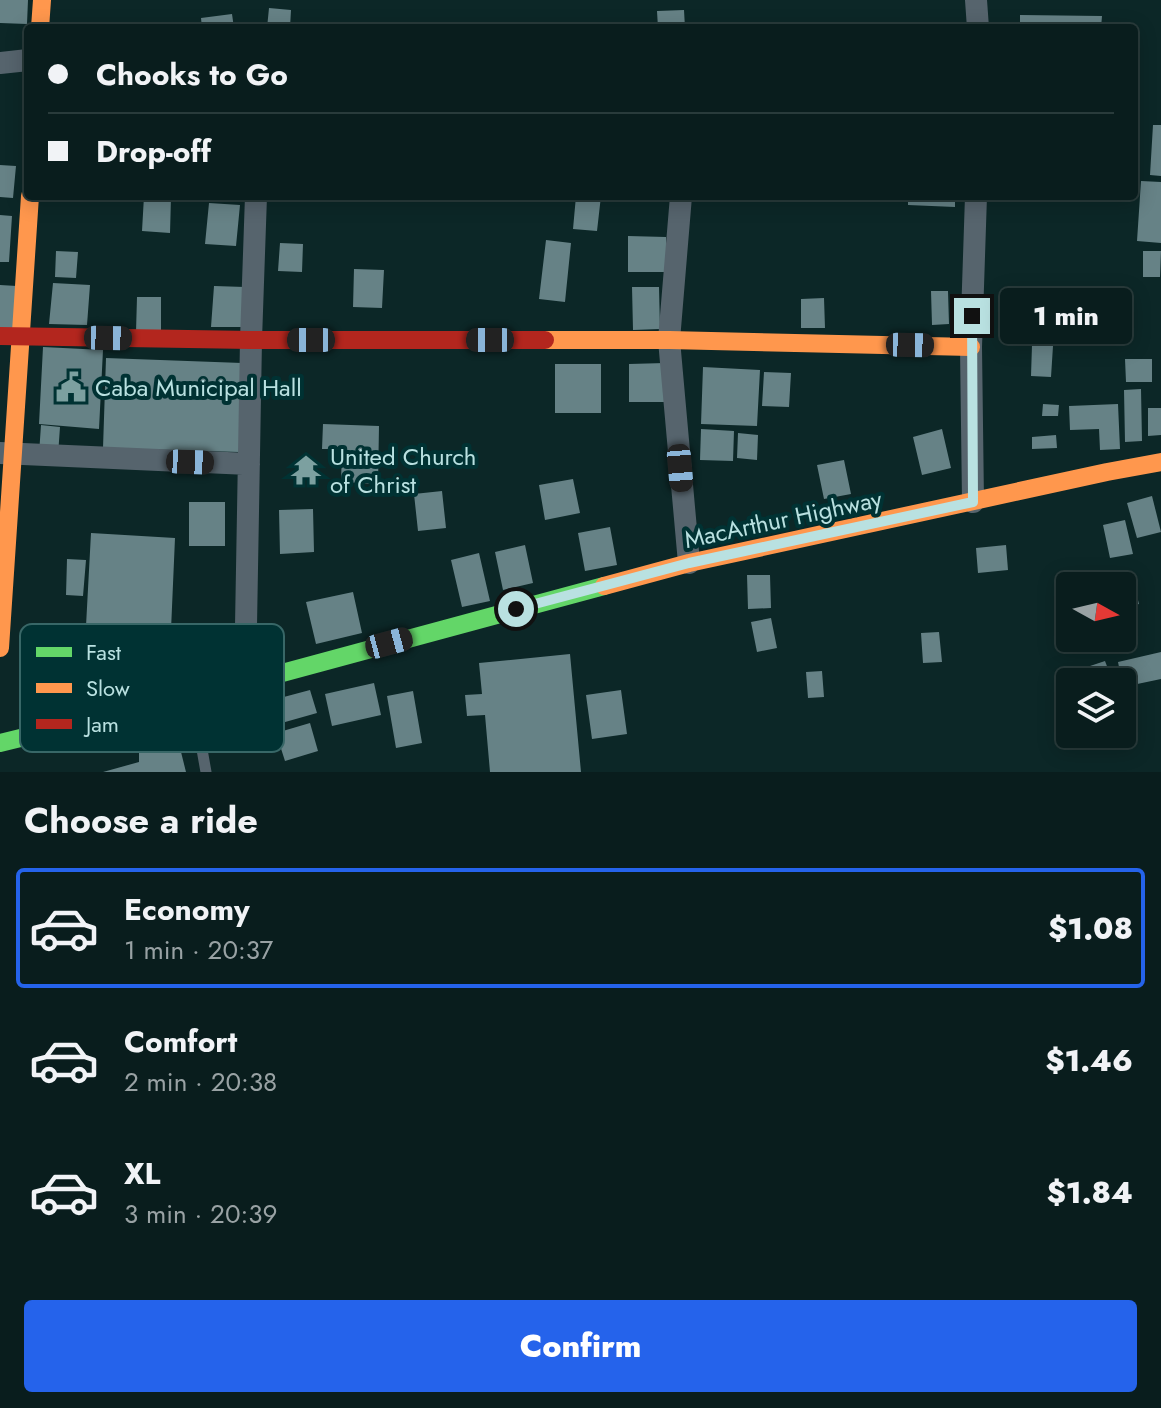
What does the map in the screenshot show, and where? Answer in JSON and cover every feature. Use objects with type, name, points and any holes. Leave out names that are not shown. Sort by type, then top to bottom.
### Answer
[{"type":"main road","points":[[40,24],[42,0]]},
{"type":"main road","points":[[0,646],[7,454],[22,337],[30,200]]},
{"type":"main road","points":[[0,336],[251,340],[669,340],[971,347]]},
{"type":"main road","name":"MacArthur Highway","points":[[284,672],[689,563],[1161,462]]},
{"type":"main road","name":"MacArthur Highway","points":[[0,743],[20,738]]},
{"type":"street","points":[[976,0],[978,24]]},
{"type":"street","points":[[0,63],[24,60]]},
{"type":"street","points":[[246,624],[256,200]]},
{"type":"street","points":[[681,200],[669,340],[689,563]]},
{"type":"street","points":[[973,502],[971,347],[976,200]]},
{"type":"street","points":[[7,454],[249,464]]},
{"type":"lane","points":[[202,752],[206,772]]},
{"type":"building","points":[[0,0],[28,0],[27,24],[0,23]]},
{"type":"building","points":[[269,8],[291,10],[290,24],[267,24]]},
{"type":"building","points":[[684,10],[685,24],[658,24],[657,11]]},
{"type":"building","points":[[232,14],[233,24],[202,24],[201,18]]},
{"type":"building","points":[[1020,15],[1102,16],[1101,24],[1020,24]]},
{"type":"building","points":[[767,22],[799,23],[799,24]]},
{"type":"building","points":[[1153,125],[1161,125],[1161,176],[1150,175]]},
{"type":"building","points":[[0,165],[16,166],[13,198],[0,197]]},
{"type":"building","points":[[1141,181],[1161,182],[1161,243],[1137,241]]},
{"type":"building","points":[[144,200],[171,200],[170,233],[142,231]]},
{"type":"building","points":[[576,200],[601,200],[597,231],[573,229]]},
{"type":"building","points":[[908,200],[955,200],[955,207],[908,205]]},
{"type":"building","points":[[209,203],[240,205],[236,246],[205,244]]},
{"type":"building","points":[[0,215],[12,216],[9,262],[0,262]]},
{"type":"building","points":[[628,236],[666,237],[666,272],[628,272]]},
{"type":"building","points":[[546,240],[571,243],[565,302],[539,299]]},
{"type":"building","points":[[280,243],[303,244],[302,272],[278,271]]},
{"type":"building","points":[[56,251],[78,252],[76,278],[55,277]]},
{"type":"building","points":[[1143,251],[1161,251],[1160,277],[1143,277]]},
{"type":"building","points":[[354,269],[384,270],[382,308],[353,307]]},
{"type":"building","points":[[53,283],[90,285],[87,325],[49,324]]},
{"type":"building","points":[[0,285],[17,286],[15,329],[0,329]]},
{"type":"building","points":[[214,286],[245,287],[243,327],[211,327]]},
{"type":"building","points":[[632,287],[659,287],[660,329],[633,330]]},
{"type":"building","points":[[931,291],[948,291],[949,324],[932,325]]},
{"type":"building","points":[[137,297],[161,297],[161,331],[136,332]]},
{"type":"building","points":[[824,298],[825,328],[801,328],[801,299]]},
{"type":"building","points":[[1032,345],[1053,346],[1051,377],[1031,376]]},
{"type":"building","name":"Caba Municipal Hall","points":[[43,347],[103,350],[99,429],[39,424]]},
{"type":"building","points":[[106,358],[242,363],[239,452],[103,448]]},
{"type":"building","points":[[1125,359],[1152,359],[1152,382],[1126,382]]},
{"type":"building","points":[[665,363],[665,402],[629,402],[629,364]]},
{"type":"building","points":[[555,364],[601,364],[601,413],[555,413]]},
{"type":"building","points":[[703,367],[760,370],[757,426],[701,424]]},
{"type":"building","points":[[764,372],[791,373],[789,407],[762,406]]},
{"type":"building","points":[[1141,389],[1142,441],[1125,442],[1124,390]]},
{"type":"building","points":[[1043,404],[1059,405],[1058,416],[1042,416]]},
{"type":"building","points":[[1118,404],[1120,449],[1100,450],[1099,429],[1070,430],[1069,406]]},
{"type":"building","points":[[1148,408],[1161,408],[1161,435],[1148,436]]},
{"type":"building","points":[[323,424],[379,426],[378,484],[341,482],[342,449],[322,449]]},
{"type":"building","points":[[41,425],[60,427],[58,455],[39,454]]},
{"type":"building","points":[[701,429],[734,431],[733,461],[700,460]]},
{"type":"building","points":[[942,429],[951,468],[922,475],[913,437]]},
{"type":"building","points":[[738,433],[758,435],[757,460],[737,458]]},
{"type":"building","points":[[1056,435],[1057,448],[1032,449],[1032,437]]},
{"type":"building","points":[[844,460],[851,494],[824,499],[817,465]]},
{"type":"building","points":[[573,479],[580,513],[545,520],[539,485]]},
{"type":"building","points":[[442,491],[446,528],[418,531],[414,494]]},
{"type":"building","points":[[1152,496],[1161,532],[1137,538],[1127,503]]},
{"type":"building","points":[[189,502],[225,502],[225,546],[189,546]]},
{"type":"building","points":[[313,509],[314,552],[280,554],[279,510]]},
{"type":"building","points":[[1125,520],[1133,554],[1110,558],[1103,525]]},
{"type":"building","points":[[610,527],[617,565],[585,571],[578,533]]},
{"type":"building","points":[[91,533],[175,538],[171,624],[86,624]]},
{"type":"building","points":[[525,545],[533,583],[503,590],[495,552]]},
{"type":"building","points":[[1006,545],[1008,570],[978,573],[976,548]]},
{"type":"building","points":[[479,553],[490,601],[462,607],[451,560]]},
{"type":"building","points":[[67,559],[86,560],[83,596],[66,595]]},
{"type":"building","points":[[747,575],[770,575],[771,608],[748,609]]},
{"type":"building","points":[[353,592],[362,633],[316,644],[306,602]]},
{"type":"building","points":[[771,618],[777,648],[757,652],[751,622]]},
{"type":"building","points":[[939,632],[942,662],[923,663],[921,633]]},
{"type":"building","points":[[1161,652],[1161,679],[1136,684],[1136,668],[1119,668],[1118,662]]},
{"type":"building","points":[[570,654],[581,772],[490,772],[485,715],[467,716],[465,695],[482,694],[479,663]]},
{"type":"building","points":[[1105,661],[1108,668],[1091,668]]},
{"type":"building","points":[[822,671],[824,697],[808,698],[806,672]]},
{"type":"building","points":[[374,683],[381,715],[332,726],[325,694]]},
{"type":"building","points":[[310,690],[317,713],[284,722],[284,697]]},
{"type":"building","points":[[621,690],[627,734],[592,739],[586,695]]},
{"type":"building","points":[[413,691],[422,743],[396,748],[387,696]]},
{"type":"building","points":[[310,723],[318,751],[285,761],[282,752],[284,731]]},
{"type":"building","points":[[181,752],[186,772],[103,772],[139,762],[139,753]]},
{"type":"traffic: fast","points":[[284,672],[604,586]]},
{"type":"traffic: fast","points":[[0,743],[20,738]]},
{"type":"traffic: slow","points":[[40,24],[42,0]]},
{"type":"traffic: slow","points":[[0,648],[30,200]]},
{"type":"traffic: slow","points":[[545,340],[971,347]]},
{"type":"traffic: slow","points":[[604,586],[689,563],[1161,462]]},
{"type":"traffic: jam","points":[[0,336],[545,340]]},
{"type":"place","name":"Caba Municipal Hall","points":[[71,387]]},
{"type":"place","name":"United Church of Christ","points":[[306,470]]},
{"type":"route","points":[[516,609],[689,563],[973,502],[972,316]]}]
